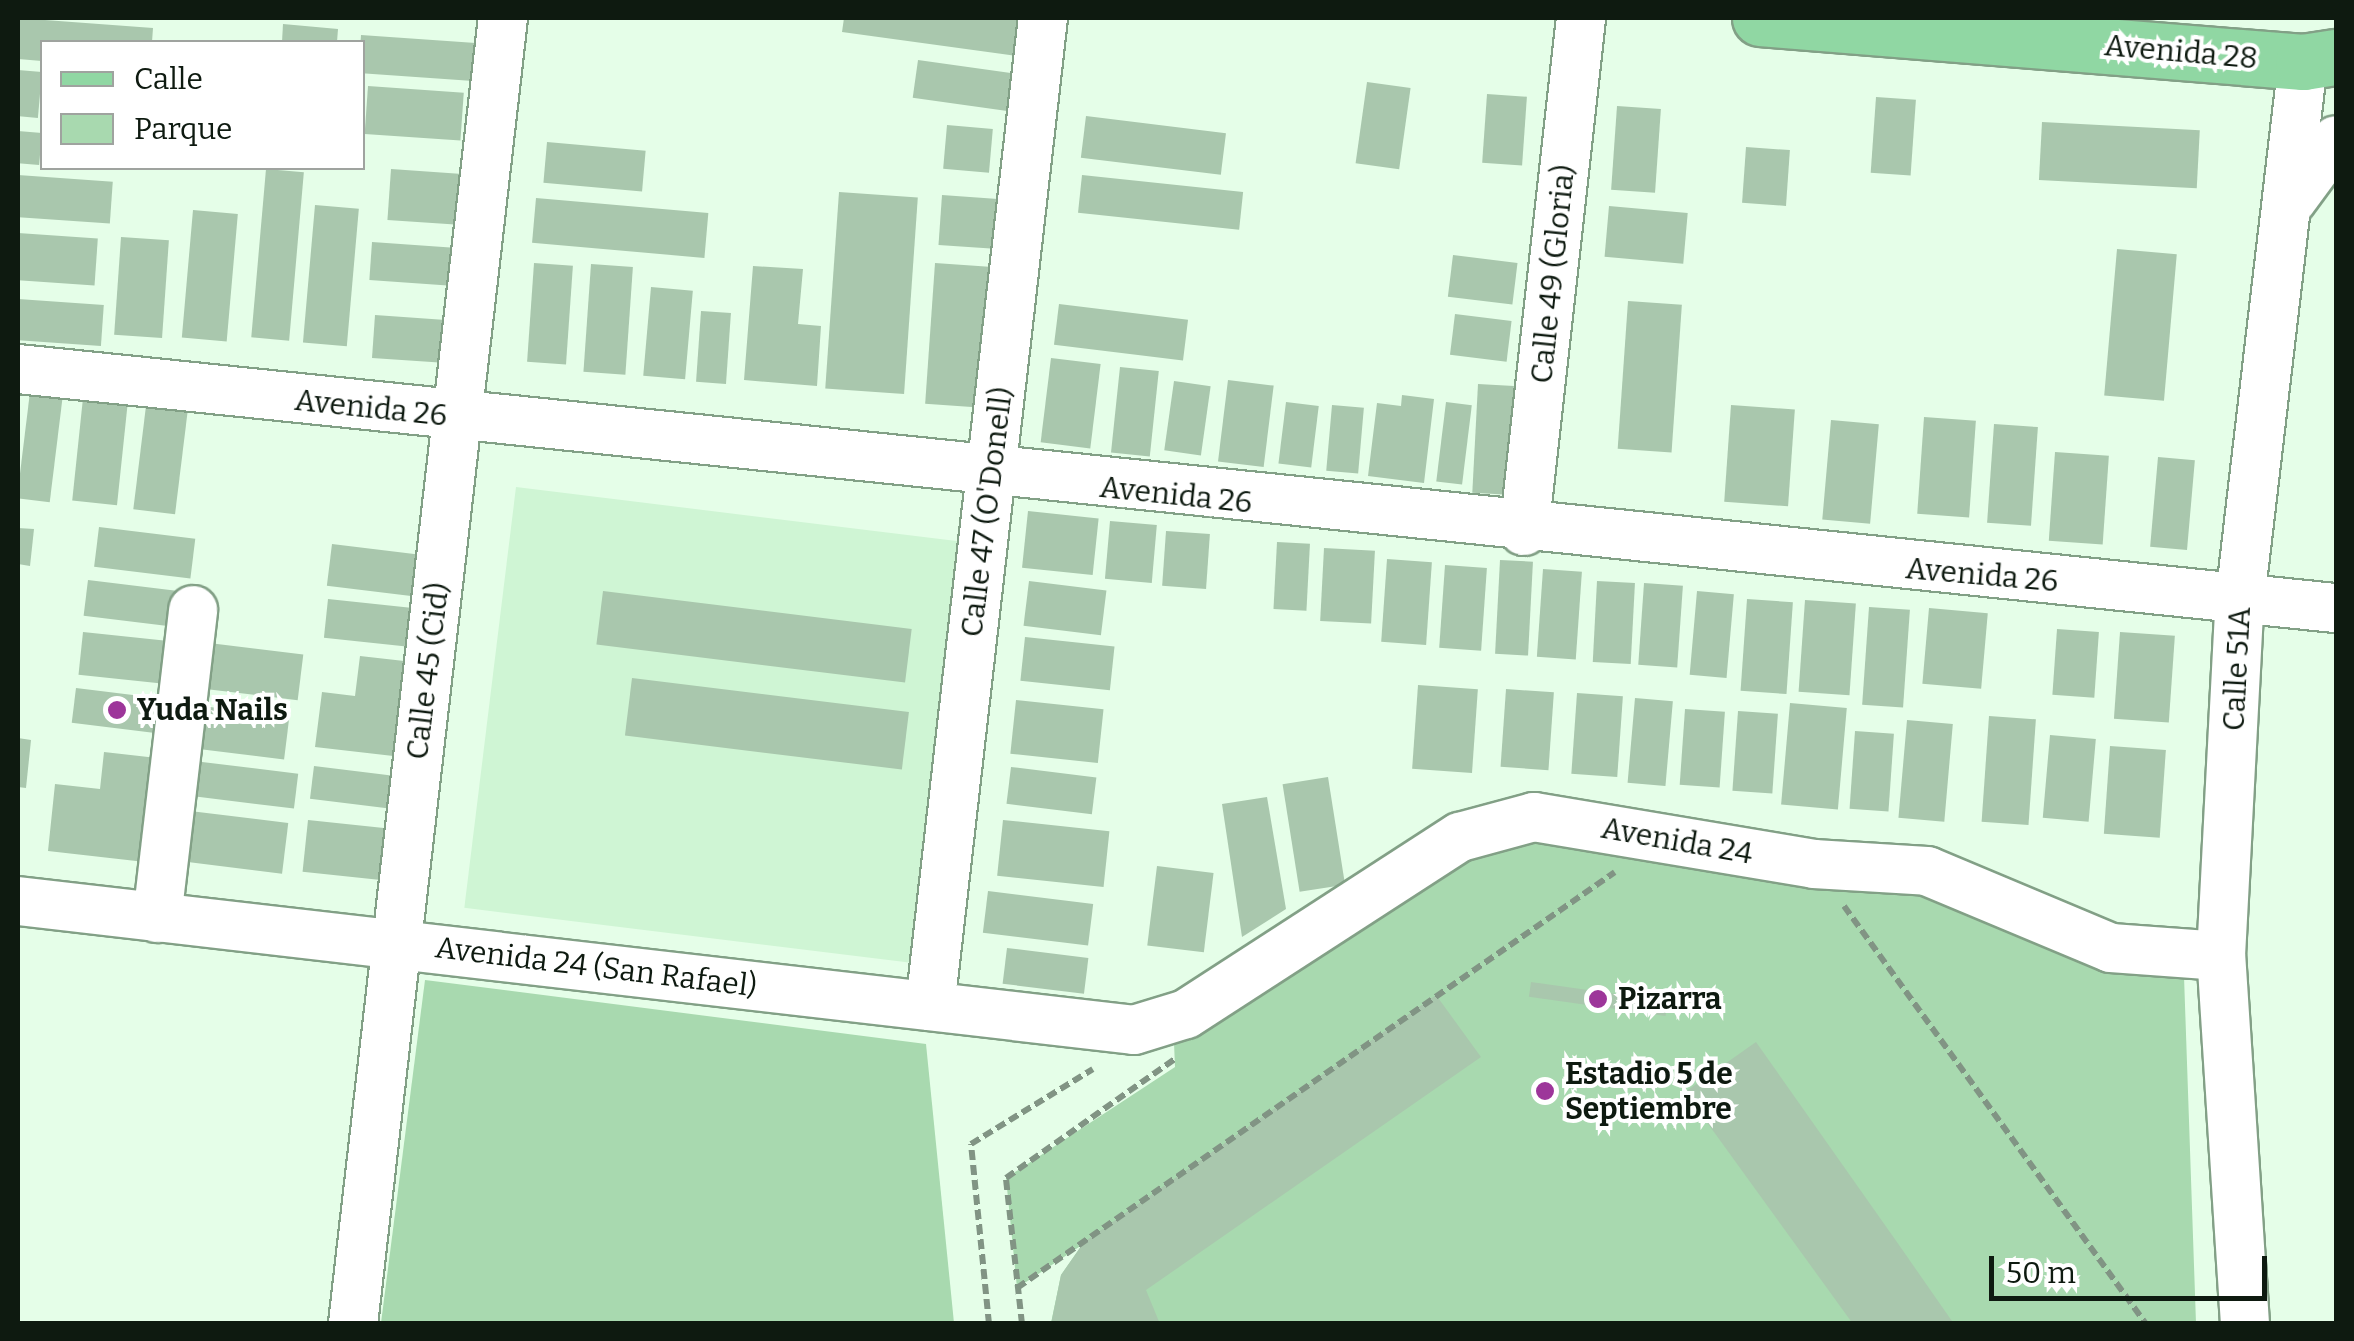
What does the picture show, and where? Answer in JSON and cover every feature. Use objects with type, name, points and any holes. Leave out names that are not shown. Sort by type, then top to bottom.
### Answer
[{"type":"main road","name":"Avenida 28","points":[[1760,18],[2321,53]]},
{"type":"street","name":"Calle 45 (Cid)","points":[[352,1324],[502,18]]},
{"type":"street","name":"Calle 47 (O'Donell)","points":[[930,1006],[1043,18]]},
{"type":"street","name":"Calle 49 (Gloria)","points":[[1524,531],[1581,18]]},
{"type":"street","name":"Calle 51A","points":[[2245,1324],[2221,956],[2240,599],[2287,207],[2321,53]]},
{"type":"street","points":[[2287,207],[2336,140]]},
{"type":"street","name":"Avenida 26","points":[[18,369],[1524,531],[2336,608]]},
{"type":"street","points":[[157,918],[193,610]]},
{"type":"street","name":"Avenida 24","points":[[1172,1020],[1500,820],[1665,838],[1814,864],[1927,871],[2112,948],[2221,956]]},
{"type":"street","name":"Avenida 24 (San Rafael)","points":[[18,902],[1134,1030],[1172,1020]]},
{"type":"path","points":[[1017,1288],[1665,838]]},
{"type":"path","points":[[1814,864],[2146,1324]]},
{"type":"path","points":[[1022,1324],[1006,1178],[1175,1067],[1172,1020]]},
{"type":"path","points":[[989,1324],[971,1144],[1106,1061]]},
{"type":"shaded area","points":[[516,487],[963,542],[911,963],[464,908]]},
{"type":"green space","points":[[1511,834],[1895,886],[2184,976],[2196,1323],[1051,1323],[1061,1275],[1082,1245],[1017,1288],[1006,1178],[1175,1067],[1174,1043],[1483,842]]},
{"type":"green space","points":[[425,980],[926,1044],[954,1323],[381,1323]]},
{"type":"building","points":[[18,18],[153,28],[152,40],[40,40],[40,61],[18,59]]},
{"type":"building","points":[[844,18],[1022,18],[1017,56],[842,32]]},
{"type":"building","points":[[283,24],[338,29],[337,40],[282,40]]},
{"type":"building","points":[[361,35],[476,43],[473,81],[365,73],[365,40],[361,40]]},
{"type":"building","points":[[918,60],[1016,74],[1011,111],[913,98]]},
{"type":"building","points":[[18,70],[40,72],[38,118],[18,116]]},
{"type":"building","points":[[1367,82],[1411,88],[1399,169],[1356,163]]},
{"type":"building","points":[[368,86],[464,93],[460,141],[365,134]]},
{"type":"building","points":[[1487,94],[1527,97],[1522,166],[1482,163]]},
{"type":"building","points":[[1876,97],[1916,100],[1911,176],[1871,173]]},
{"type":"building","points":[[1617,106],[1661,109],[1655,193],[1611,190]]},
{"type":"building","points":[[1086,116],[1226,133],[1221,175],[1081,158]]},
{"type":"building","points":[[2042,122],[2200,130],[2197,188],[2039,180]]},
{"type":"building","points":[[947,125],[993,129],[989,173],[943,169]]},
{"type":"building","points":[[18,131],[40,133],[39,165],[18,163]]},
{"type":"building","points":[[547,142],[646,151],[642,191],[543,183]]},
{"type":"building","points":[[1746,147],[1790,150],[1786,206],[1742,203]]},
{"type":"building","points":[[391,169],[466,174],[462,225],[387,220]]},
{"type":"building","points":[[266,170],[304,172],[289,341],[251,337]]},
{"type":"building","points":[[18,175],[113,182],[110,224],[18,217]]},
{"type":"building","points":[[1082,175],[1243,192],[1239,230],[1078,213]]},
{"type":"building","points":[[839,192],[918,198],[904,394],[825,389]]},
{"type":"building","points":[[942,195],[998,199],[994,249],[939,245]]},
{"type":"building","points":[[536,198],[708,213],[704,258],[532,243]]},
{"type":"building","points":[[315,205],[359,209],[347,346],[303,342]]},
{"type":"building","points":[[1609,206],[1688,213],[1683,264],[1605,257]]},
{"type":"building","points":[[193,210],[238,214],[227,341],[182,338]]},
{"type":"building","points":[[18,233],[98,239],[95,285],[18,280]]},
{"type":"building","points":[[121,237],[169,240],[162,338],[114,335]]},
{"type":"building","points":[[372,242],[454,248],[451,286],[369,280]]},
{"type":"building","points":[[2117,249],[2177,254],[2164,401],[2104,395]]},
{"type":"building","points":[[1453,255],[1518,263],[1512,305],[1448,297]]},
{"type":"building","points":[[534,263],[573,266],[566,364],[527,362]]},
{"type":"building","points":[[935,263],[989,267],[979,407],[925,404]]},
{"type":"building","points":[[591,264],[633,267],[625,375],[583,372]]},
{"type":"building","points":[[753,266],[803,269],[798,324],[821,326],[817,386],[744,380]]},
{"type":"building","points":[[651,287],[693,291],[685,379],[643,376]]},
{"type":"building","points":[[18,299],[104,305],[101,346],[18,340]]},
{"type":"building","points":[[1628,301],[1682,305],[1672,452],[1618,449]]},
{"type":"building","points":[[1059,304],[1188,320],[1183,361],[1054,345]]},
{"type":"building","points":[[701,311],[731,313],[726,384],[696,382]]},
{"type":"building","points":[[1455,314],[1512,321],[1507,362],[1450,355]]},
{"type":"building","points":[[375,315],[446,320],[443,363],[372,358]]},
{"type":"building","points":[[1051,358],[1101,364],[1090,448],[1041,442]]},
{"type":"building","points":[[1120,367],[1159,371],[1150,457],[1111,453]]},
{"type":"building","points":[[1228,380],[1274,386],[1264,467],[1218,461]]},
{"type":"building","points":[[1174,381],[1211,386],[1201,455],[1164,450]]},
{"type":"building","points":[[1478,384],[1514,386],[1508,495],[1472,493]]},
{"type":"building","points":[[30,392],[63,396],[50,502],[18,498]]},
{"type":"building","points":[[1402,395],[1434,399],[1424,483],[1368,476],[1377,403],[1401,406]]},
{"type":"building","points":[[83,398],[128,403],[117,505],[72,500]]},
{"type":"building","points":[[1286,402],[1319,406],[1311,468],[1278,464]]},
{"type":"building","points":[[1446,402],[1472,405],[1462,485],[1436,481]]},
{"type":"building","points":[[1332,405],[1364,408],[1358,474],[1326,471]]},
{"type":"building","points":[[1731,405],[1795,409],[1788,506],[1724,502]]},
{"type":"building","points":[[146,406],[188,411],[175,514],[133,509]]},
{"type":"building","points":[[1924,417],[1976,421],[1969,517],[1917,514]]},
{"type":"building","points":[[1831,420],[1879,424],[1870,524],[1822,520]]},
{"type":"building","points":[[1994,424],[2038,427],[2031,526],[1987,523]]},
{"type":"building","points":[[2055,452],[2109,456],[2103,545],[2049,541]]},
{"type":"building","points":[[2158,457],[2195,460],[2187,550],[2150,547]]},
{"type":"building","points":[[1028,511],[1099,518],[1093,575],[1022,568]]},
{"type":"building","points":[[1110,521],[1157,525],[1152,583],[1105,579]]},
{"type":"building","points":[[99,527],[195,539],[190,579],[94,567]]},
{"type":"building","points":[[18,528],[34,529],[30,566],[18,564]]},
{"type":"building","points":[[1166,531],[1210,534],[1206,589],[1162,586]]},
{"type":"building","points":[[1277,542],[1310,544],[1306,611],[1273,609]]},
{"type":"building","points":[[332,544],[422,555],[417,597],[327,586]]},
{"type":"building","points":[[1324,548],[1375,551],[1371,624],[1320,621]]},
{"type":"building","points":[[1387,559],[1432,562],[1426,645],[1381,642]]},
{"type":"building","points":[[1500,560],[1533,562],[1528,656],[1495,654]]},
{"type":"building","points":[[1445,565],[1487,568],[1481,651],[1439,648]]},
{"type":"building","points":[[1543,569],[1582,572],[1576,660],[1537,657]]},
{"type":"building","points":[[88,580],[180,591],[176,627],[84,616]]},
{"type":"building","points":[[1029,581],[1106,591],[1101,635],[1024,626]]},
{"type":"building","points":[[1597,581],[1635,583],[1631,664],[1593,662]]},
{"type":"building","points":[[1644,583],[1683,586],[1677,668],[1638,665]]},
{"type":"building","points":[[603,591],[912,629],[905,682],[596,645]]},
{"type":"building","points":[[1697,591],[1734,594],[1727,678],[1690,675]]},
{"type":"building","points":[[328,599],[418,608],[413,647],[324,638]]},
{"type":"building","points":[[1747,599],[1793,602],[1786,694],[1741,691]]},
{"type":"building","points":[[1805,600],[1856,604],[1849,695],[1799,692]]},
{"type":"building","points":[[1869,607],[1910,610],[1903,708],[1862,705]]},
{"type":"building","points":[[1929,608],[1988,613],[1981,689],[1922,684]]},
{"type":"building","points":[[2057,629],[2099,632],[2094,698],[2052,695]]},
{"type":"building","points":[[83,632],[169,641],[164,684],[79,675]]},
{"type":"building","points":[[2120,632],[2175,636],[2169,723],[2114,719]]},
{"type":"building","points":[[1025,637],[1115,646],[1110,690],[1020,681]]},
{"type":"building","points":[[209,643],[303,655],[298,700],[203,689]]},
{"type":"building","points":[[360,656],[413,662],[402,757],[315,747],[322,692],[355,696]]},
{"type":"building","points":[[632,678],[909,712],[902,770],[625,736]]},
{"type":"building","points":[[1418,685],[1478,689],[1472,773],[1412,769]]},
{"type":"building","name":"Yuda Nails","points":[[76,688],[161,698],[157,733],[72,723]]},
{"type":"building","points":[[1506,689],[1554,692],[1548,770],[1501,767]]},
{"type":"building","points":[[1577,693],[1623,696],[1617,777],[1571,774]]},
{"type":"building","points":[[1635,698],[1673,701],[1665,786],[1628,783]]},
{"type":"building","points":[[1016,700],[1104,709],[1098,763],[1010,754]]},
{"type":"building","points":[[1790,703],[1847,708],[1838,810],[1781,805]]},
{"type":"building","points":[[202,706],[289,717],[284,759],[197,749]]},
{"type":"building","points":[[1685,709],[1725,712],[1720,788],[1680,785]]},
{"type":"building","points":[[1738,711],[1778,714],[1772,794],[1732,791]]},
{"type":"building","points":[[1989,716],[2036,719],[2028,825],[1982,822]]},
{"type":"building","points":[[1907,720],[1953,724],[1944,822],[1898,818]]},
{"type":"building","points":[[1855,731],[1894,734],[1888,812],[1850,809]]},
{"type":"building","points":[[2050,735],[2096,739],[2089,822],[2043,818]]},
{"type":"building","points":[[18,738],[31,740],[26,788],[18,787]]},
{"type":"building","points":[[2110,746],[2166,750],[2160,838],[2104,834]]},
{"type":"building","points":[[104,752],[157,758],[145,862],[48,851],[55,784],[100,789]]},
{"type":"building","points":[[194,761],[298,774],[294,809],[190,796]]},
{"type":"building","points":[[314,766],[397,776],[393,809],[310,799]]},
{"type":"building","points":[[1011,767],[1096,777],[1092,814],[1006,804]]},
{"type":"building","points":[[1328,777],[1345,885],[1300,892],[1283,784]]},
{"type":"building","points":[[1267,797],[1286,909],[1242,937],[1222,804]]},
{"type":"building","points":[[190,811],[288,823],[282,874],[184,862]]},
{"type":"building","points":[[308,820],[389,828],[383,880],[303,872]]},
{"type":"building","points":[[1003,820],[1109,831],[1104,887],[997,876]]},
{"type":"building","points":[[1157,866],[1214,873],[1204,952],[1147,945]]},
{"type":"building","points":[[988,891],[1093,904],[1088,946],[983,933]]},
{"type":"building","points":[[1007,948],[1088,958],[1084,994],[1003,984]]},
{"type":"building","name":"Pizarra","points":[[1531,982],[1668,1001],[1666,1016],[1529,997]]},
{"type":"building","points":[[1436,995],[1481,1057],[1146,1290],[1160,1324],[1051,1324],[1061,1275],[1084,1242]]},
{"type":"building","points":[[1756,1042],[1954,1324],[1853,1324],[1685,1092]]},
{"type":"place","name":"Yuda Nails","points":[[117,710]]},
{"type":"place","name":"Pizarra","points":[[1598,999]]},
{"type":"place","name":"Estadio 5 de Septiembre","points":[[1545,1091]]}]
